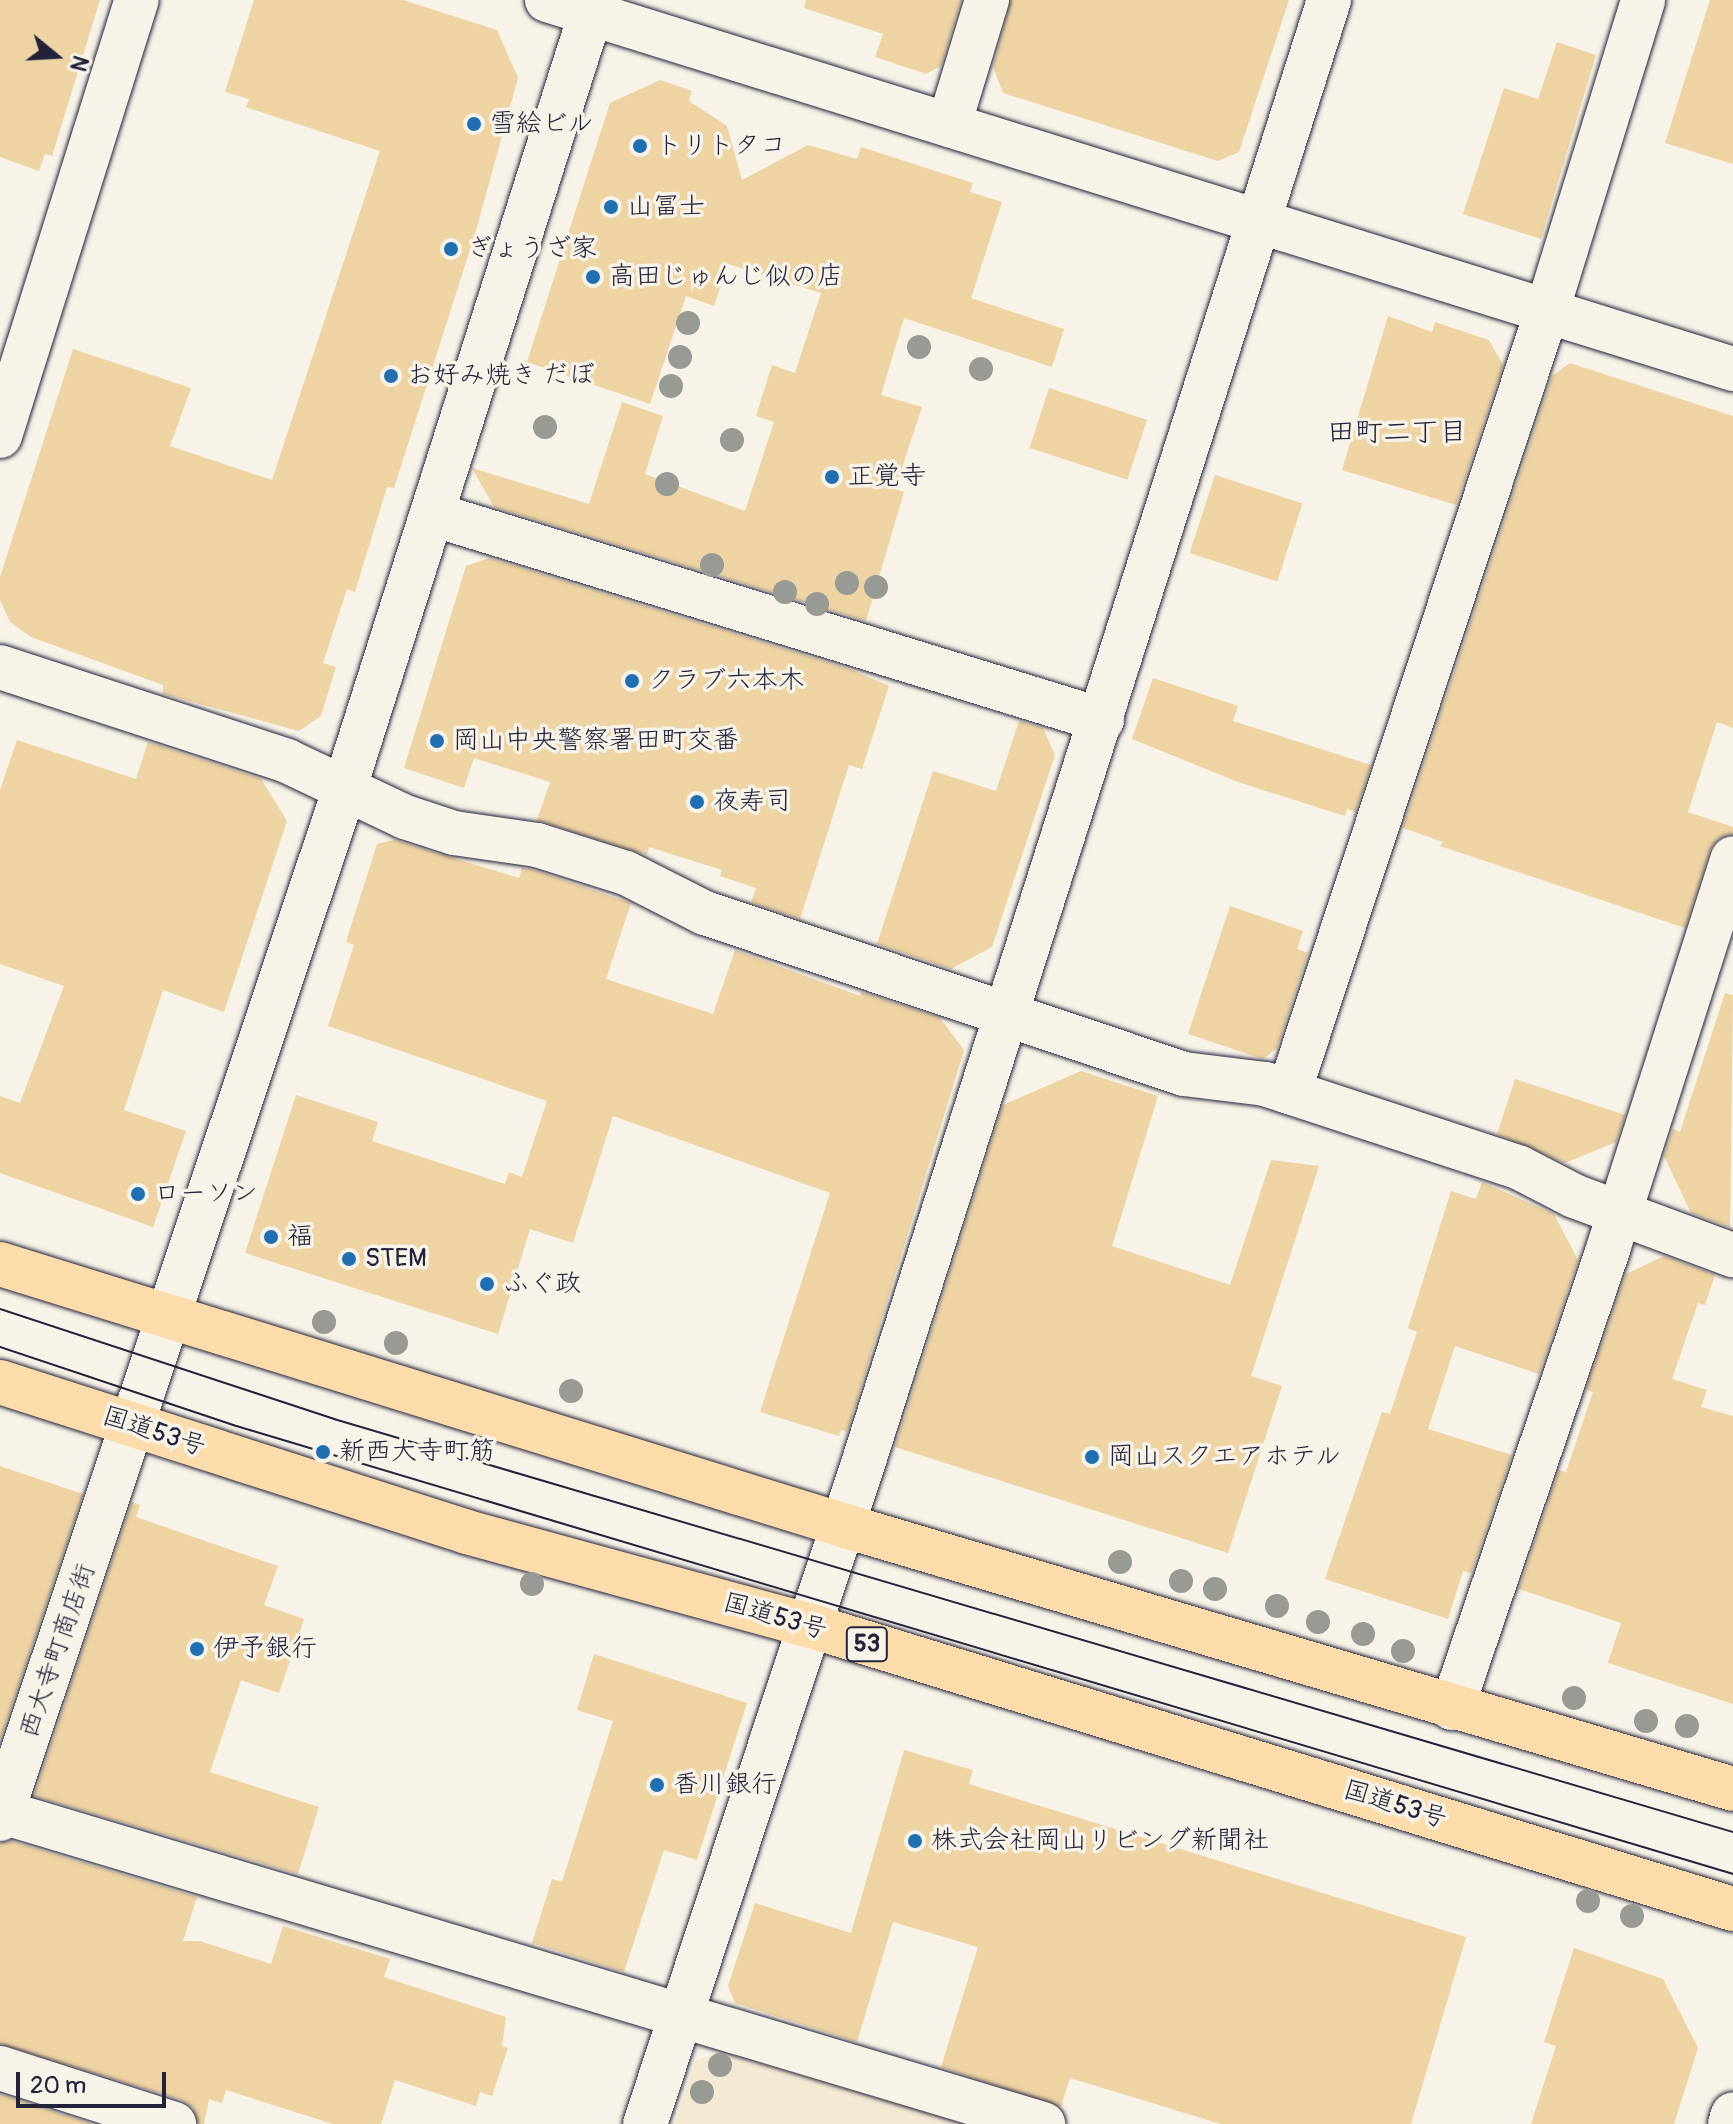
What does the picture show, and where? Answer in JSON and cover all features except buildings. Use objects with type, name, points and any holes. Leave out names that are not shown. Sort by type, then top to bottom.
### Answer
[{"type":"highway","points":[[0,1264],[169,1319],[842,1525],[1733,1789]]},
{"type":"highway","name":"国道53号","points":[[0,1382],[467,1532],[808,1625],[1733,1909]]},
{"type":"street","points":[[0,436],[137,0]]},
{"type":"street","points":[[547,0],[592,7],[949,125],[1733,369]]},
{"type":"street","points":[[949,125],[987,0]]},
{"type":"street","points":[[645,2124],[1102,720],[1329,0]]},
{"type":"street","points":[[1289,1092],[1547,311],[1643,0]]},
{"type":"street","name":"西大寺町商店街","points":[[1,1816],[116,1483],[345,788],[592,7]]},
{"type":"street","points":[[432,514],[1102,720]]},
{"type":"street","points":[[0,667],[287,761],[454,833],[537,845],[626,873],[705,913],[1184,1074],[1289,1092],[1520,1168],[1620,1214],[1733,1255]]},
{"type":"street","points":[[1452,1708],[1620,1214],[1733,858]]},
{"type":"street","points":[[1,1816],[1043,2124]]},
{"type":"street","points":[[0,2068],[174,2124]]},
{"type":"street","points":[[1730,2124],[1733,2114]]},
{"type":"shaded area","points":[[721,2052],[965,2124],[675,2124],[696,2060]]},
{"type":"tram line","points":[[0,1309],[334,1419],[1733,1832]]},
{"type":"tram line","points":[[0,1347],[233,1425],[1733,1874]]},
{"type":"place","name":"雪絵ビル","points":[[474,124]]},
{"type":"place","name":"トリトタコ","points":[[640,146]]},
{"type":"place","name":"山冨士","points":[[611,207]]},
{"type":"place","name":"ぎょうざ家","points":[[451,249]]},
{"type":"place","name":"高田じゅんじ似の店","points":[[593,277]]},
{"type":"place","name":"お好み焼き だぼ","points":[[391,376]]},
{"type":"place","name":"正覚寺","points":[[832,477]]},
{"type":"place","name":"クラブ六本木","points":[[632,681]]},
{"type":"place","name":"岡山中央警察署田町交番","points":[[437,741]]},
{"type":"place","name":"夜寿司","points":[[697,802]]},
{"type":"place","name":"ローソン","points":[[138,1194]]},
{"type":"place","name":"福","points":[[271,1237]]},
{"type":"place","name":"STEM","points":[[349,1259]]},
{"type":"place","name":"ふぐ政","points":[[487,1284]]},
{"type":"place","name":"新西大寺町筋","points":[[323,1452]]},
{"type":"place","name":"岡山スクエアホテル","points":[[1092,1457]]},
{"type":"place","name":"伊予銀行","points":[[197,1649]]},
{"type":"place","name":"香川銀行","points":[[657,1785]]},
{"type":"place","name":"株式会社岡山リビング新聞社","points":[[915,1841]]},
{"type":"district","name":"田町二丁目","points":[[1397,433]]}]
